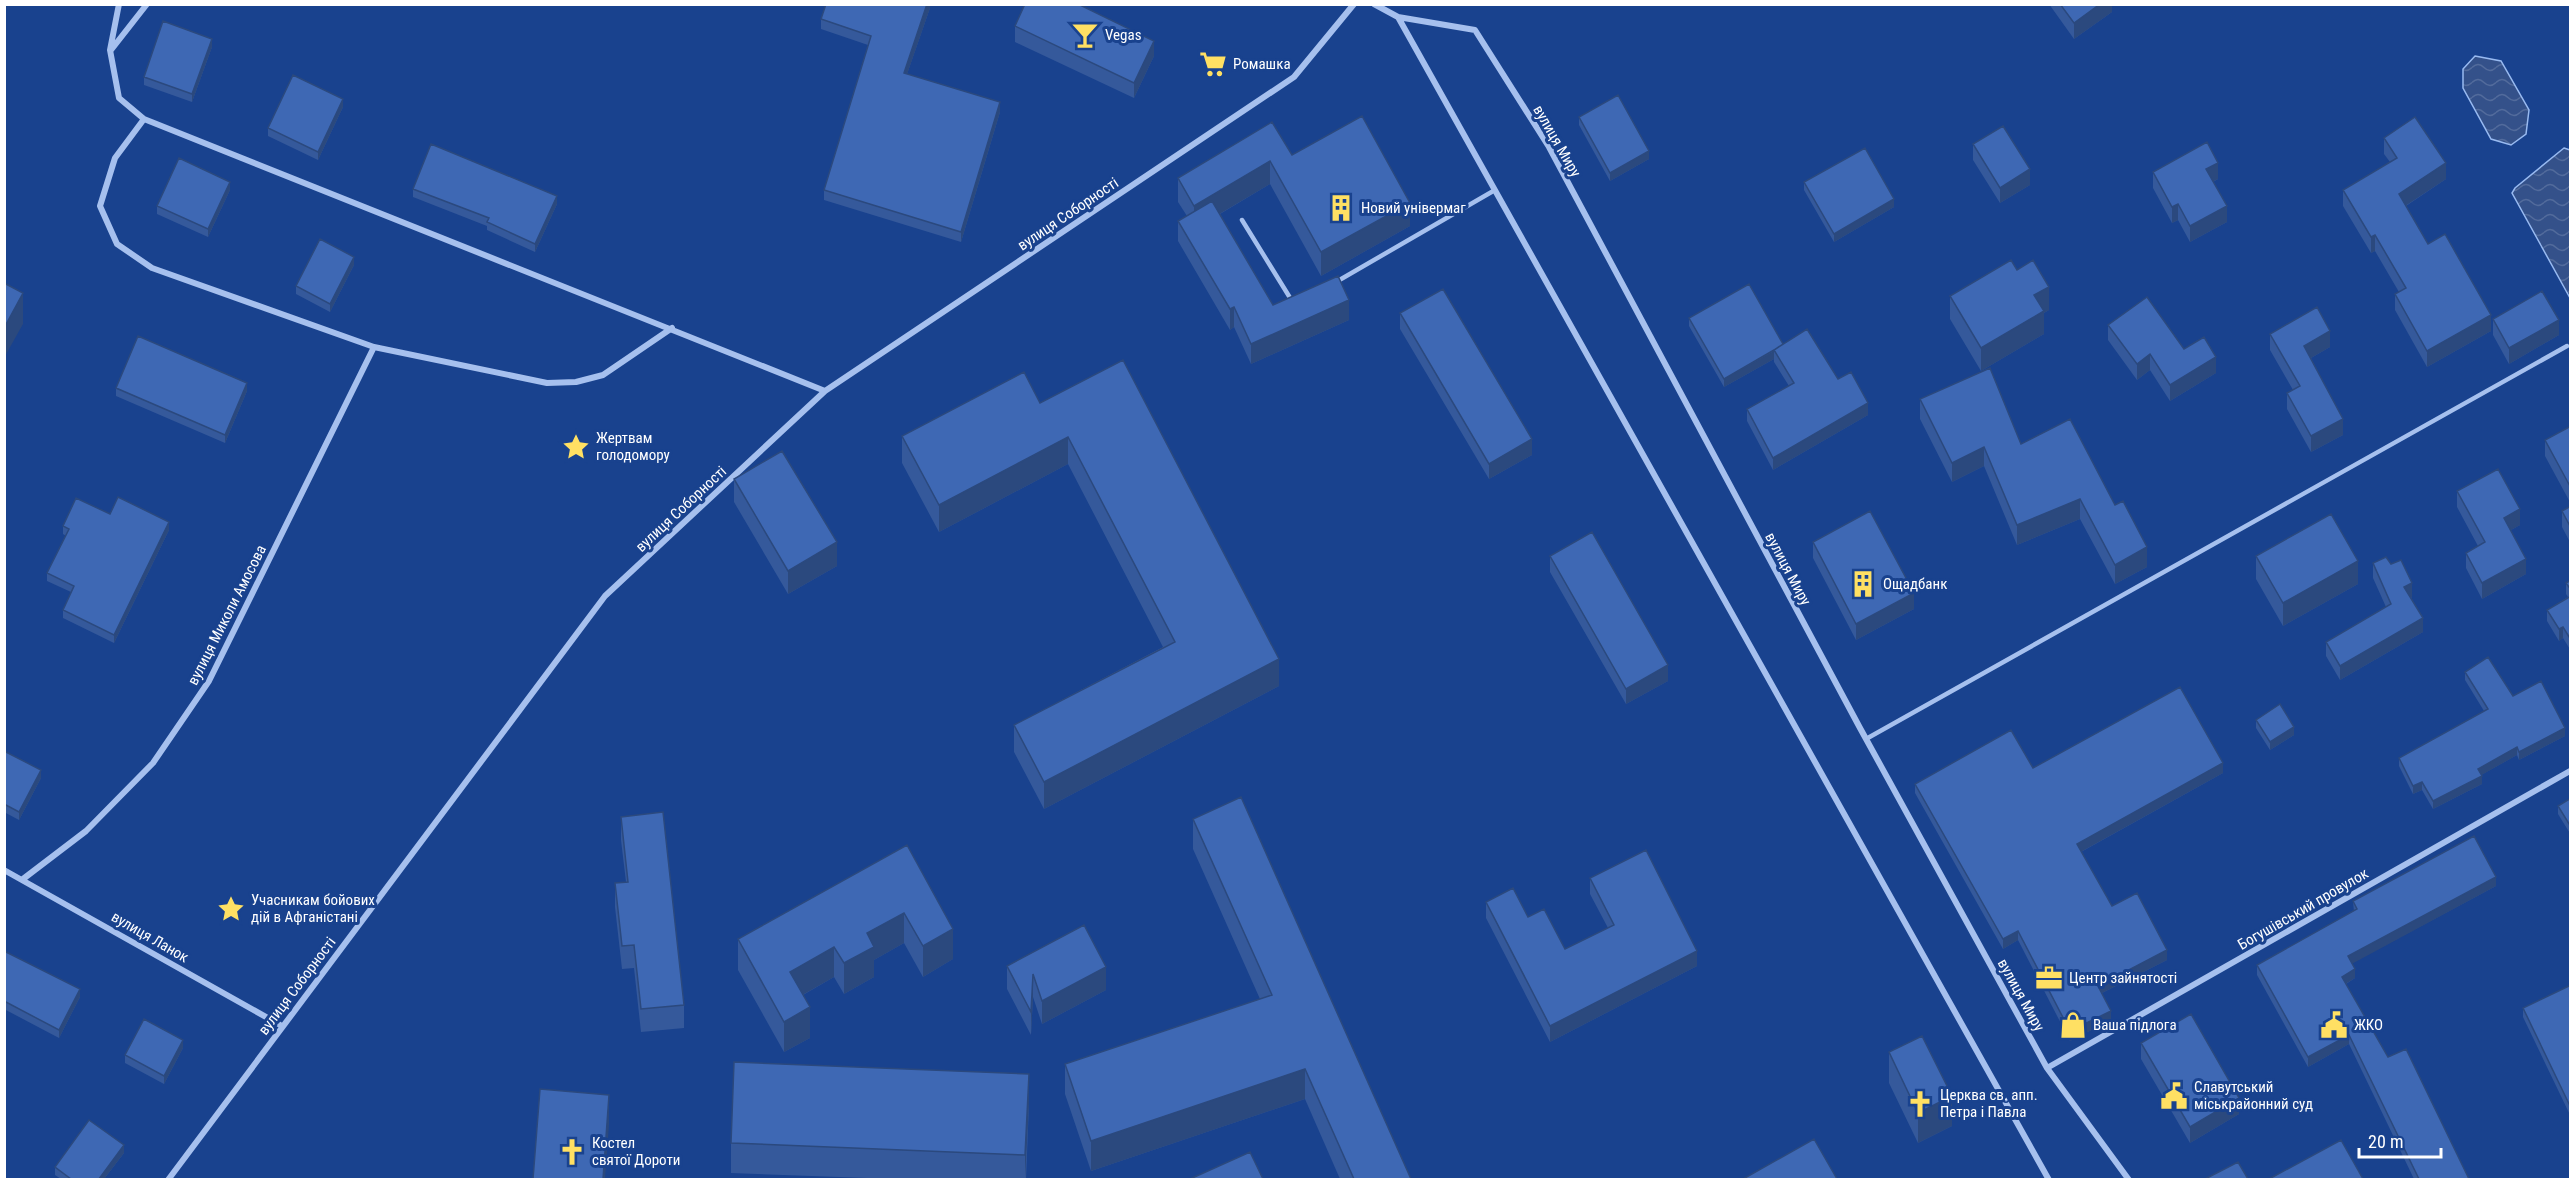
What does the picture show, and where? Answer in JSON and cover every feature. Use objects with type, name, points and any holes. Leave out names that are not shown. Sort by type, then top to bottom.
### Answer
[{"type":"street","points":[[119,4],[110,50],[119,98],[144,119],[825,391]]},
{"type":"street","points":[[110,50],[147,4]]},
{"type":"street","name":"вулиця Соборності","points":[[168,1179],[605,596],[825,391],[1294,77],[1354,4]]},
{"type":"street","name":"вулиця Миру","points":[[1374,4],[1398,18],[1475,30],[1548,147],[1866,739],[2048,1068],[2129,1179]]},
{"type":"street","points":[[1398,18],[2049,1179]]},
{"type":"street","points":[[144,119],[115,158],[100,206],[117,244],[152,268],[374,347],[547,383],[576,382],[603,375],[672,328]]},
{"type":"street","name":"вулиця Миколи Амосова","points":[[23,879],[86,831],[153,763],[209,681],[374,347]]},
{"type":"street","name":"Богушівський провулок","points":[[2048,1068],[2571,771]]},
{"type":"street","name":"вулиця Ланок","points":[[4,870],[282,1026]]},
{"type":"lane","points":[[1333,284],[1495,190]]},
{"type":"lane","points":[[1242,220],[1295,306]]},
{"type":"lane","points":[[1866,739],[2567,346]]},
{"type":"water","points":[[2475,56],[2501,61],[2529,110],[2526,134],[2511,145],[2491,139],[2463,88],[2463,69]]},
{"type":"water","points":[[2564,148],[2570,150],[2570,298],[2512,193],[2515,188]]},
{"type":"building","points":[[826,4],[927,4],[904,73],[1000,102],[961,232],[824,190],[871,36],[821,19]]},
{"type":"building","points":[[1025,4],[1078,4],[1154,41],[1134,83],[1015,26]]},
{"type":"building","points":[[2060,4],[2100,4],[2074,23]]},
{"type":"building","points":[[163,21],[212,39],[192,94],[144,77]]},
{"type":"building","points":[[293,75],[343,99],[318,152],[268,128]]},
{"type":"building","points":[[1618,95],[1649,151],[1610,173],[1579,117]]},
{"type":"building","points":[[1362,116],[1410,203],[1321,252],[1270,161],[1194,206],[1178,178],[1272,122],[1292,155]]},
{"type":"building","points":[[2415,117],[2446,163],[2399,194],[2428,244],[2445,234],[2491,315],[2427,351],[2395,294],[2406,288],[2375,235],[2371,237],[2343,190],[2397,158],[2384,138]]},
{"type":"building","points":[[2003,126],[2030,169],[2000,188],[1973,144]]},
{"type":"building","points":[[2207,142],[2218,163],[2206,169],[2227,206],[2190,226],[2178,204],[2172,207],[2153,172]]},
{"type":"building","points":[[431,144],[557,196],[535,244],[487,222],[489,218],[413,189]]},
{"type":"building","points":[[1865,148],[1894,199],[1834,234],[1804,182]]},
{"type":"building","points":[[179,158],[230,182],[208,229],[157,206]]},
{"type":"building","points":[[1212,201],[1273,305],[1338,276],[1349,300],[1251,344],[1234,307],[1230,309],[1178,221]]},
{"type":"building","points":[[320,239],[354,257],[330,304],[296,286]]},
{"type":"building","points":[[2011,260],[2017,270],[2033,260],[2049,287],[2034,295],[2044,311],[1981,348],[1950,296]]},
{"type":"building","points":[[4,283],[23,293],[4,328]]},
{"type":"building","points":[[1749,284],[1783,344],[1724,379],[1689,318]]},
{"type":"building","points":[[1443,289],[1532,439],[1489,464],[1400,313]]},
{"type":"building","points":[[2542,291],[2559,320],[2509,348],[2493,319]]},
{"type":"building","points":[[2147,297],[2184,349],[2204,337],[2216,357],[2170,385],[2150,354],[2137,364],[2108,325]]},
{"type":"building","points":[[2317,307],[2330,331],[2304,346],[2343,419],[2311,436],[2287,393],[2300,386],[2270,334]]},
{"type":"building","points":[[1807,329],[1838,379],[1851,372],[1868,403],[1773,458],[1747,409],[1794,383],[1774,350]]},
{"type":"building","points":[[138,336],[247,383],[225,435],[116,388]]},
{"type":"building","points":[[1123,360],[1279,659],[1044,782],[1014,725],[1175,642],[1068,437],[939,505],[902,436],[1024,372],[1040,403]]},
{"type":"building","points":[[1990,368],[2021,444],[2070,419],[2115,505],[2123,501],[2147,547],[2115,565],[2080,499],[2017,525],[1984,447],[1952,463],[1920,399]]},
{"type":"building","points":[[2571,426],[2571,488],[2545,440]]},
{"type":"building","points":[[782,451],[837,542],[788,571],[734,479]]},
{"type":"building","points":[[2498,469],[2520,509],[2504,518],[2526,559],[2482,583],[2466,553],[2485,542],[2457,491]]},
{"type":"building","points":[[118,497],[169,522],[114,635],[63,610],[74,586],[47,573],[69,529],[63,526],[76,498],[110,514]]},
{"type":"building","points":[[2571,506],[2571,528],[2562,511]]},
{"type":"building","name":"Ощадбанк","points":[[1870,511],[1914,593],[1856,624],[1813,542]]},
{"type":"building","points":[[2331,514],[2358,561],[2283,603],[2256,556]]},
{"type":"building","points":[[1592,532],[1668,665],[1626,689],[1550,556]]},
{"type":"building","points":[[2386,557],[2391,564],[2401,560],[2412,583],[2404,587],[2423,618],[2340,666],[2326,642],[2391,604],[2373,563]]},
{"type":"building","points":[[2571,580],[2571,590],[2566,583]]},
{"type":"building","points":[[2571,596],[2571,640],[2563,627],[2559,629],[2547,610]]},
{"type":"building","points":[[2488,657],[2513,696],[2541,681],[2565,728],[2519,752],[2517,747],[2478,769],[2482,776],[2433,801],[2422,782],[2413,786],[2399,758],[2488,709],[2465,672]]},
{"type":"building","points":[[2180,687],[2223,763],[2077,844],[2112,906],[2137,893],[2167,950],[2098,986],[2111,1011],[2070,1031],[2018,931],[2003,939],[1915,784],[2011,730],[2033,768]]},
{"type":"building","points":[[2280,704],[2294,727],[2270,742],[2256,720]]},
{"type":"building","points":[[4,751],[41,770],[19,812],[4,804]]},
{"type":"building","points":[[1241,797],[1411,1179],[1354,1179],[1305,1069],[1091,1141],[1065,1064],[1272,995],[1193,819]]},
{"type":"building","points":[[2571,798],[2571,827],[2558,806]]},
{"type":"building","points":[[663,812],[684,1005],[641,1009],[634,945],[622,946],[615,883],[628,882],[621,817]]},
{"type":"building","points":[[2474,836],[2496,877],[2348,956],[2355,969],[2342,977],[2388,1057],[2406,1049],[2469,1179],[2419,1179],[2349,1035],[2308,1057],[2257,965],[2357,909],[2353,901]]},
{"type":"building","points":[[907,845],[953,929],[923,946],[904,913],[867,933],[874,947],[844,963],[834,947],[790,972],[810,1007],[784,1022],[738,939]]},
{"type":"building","points":[[1646,850],[1697,951],[1550,1026],[1486,902],[1513,888],[1528,917],[1544,909],[1565,949],[1614,925],[1590,878]]},
{"type":"building","points":[[1084,925],[1106,967],[1042,1001],[1033,974],[1031,1012],[1007,966]]},
{"type":"building","points":[[4,951],[80,989],[59,1030],[4,1001]]},
{"type":"building","points":[[2571,985],[2571,1108],[2523,1008]]},
{"type":"building","points":[[2191,1014],[2239,1098],[2190,1127],[2141,1043]]},
{"type":"building","points":[[144,1019],[183,1040],[164,1076],[125,1055]]},
{"type":"building","points":[[1922,1036],[1952,1096],[1918,1113],[1889,1052]]},
{"type":"building","points":[[734,1062],[1029,1074],[1025,1155],[731,1143]]},
{"type":"building","name":"Костел святої Дороти","points":[[540,1089],[609,1095],[603,1179],[533,1179]]},
{"type":"building","points":[[89,1120],[124,1145],[99,1179],[71,1179],[55,1167]]},
{"type":"building","points":[[1814,1139],[1837,1179],[1743,1179]]},
{"type":"building","points":[[2341,1140],[2363,1179],[2269,1179]]},
{"type":"building","points":[[1250,1152],[1263,1179],[1190,1179]]},
{"type":"building","points":[[2238,1162],[2248,1179],[2205,1179]]},
{"type":"place","name":"Vegas","points":[[1085,35]]},
{"type":"place","name":"Ромашка","points":[[1213,64]]},
{"type":"place","name":"Новий універмаг","points":[[1341,208]]},
{"type":"place","name":"Жертвам голодомору","points":[[576,447]]},
{"type":"place","name":"Ощадбанк","points":[[1863,584]]},
{"type":"place","name":"Учасникам бойових дій в Афганістані","points":[[231,909]]},
{"type":"place","name":"Центр зайнятості","points":[[2049,978]]},
{"type":"place","name":"Ваша підлога","points":[[2073,1025]]},
{"type":"place","name":"ЖКО","points":[[2334,1025]]},
{"type":"place","name":"Славутський міськрайонний суд","points":[[2174,1096]]},
{"type":"place","name":"Церква св. апп. Петра і Павла","points":[[1920,1104]]},
{"type":"place","name":"Костел святої Дороти","points":[[572,1152]]}]
